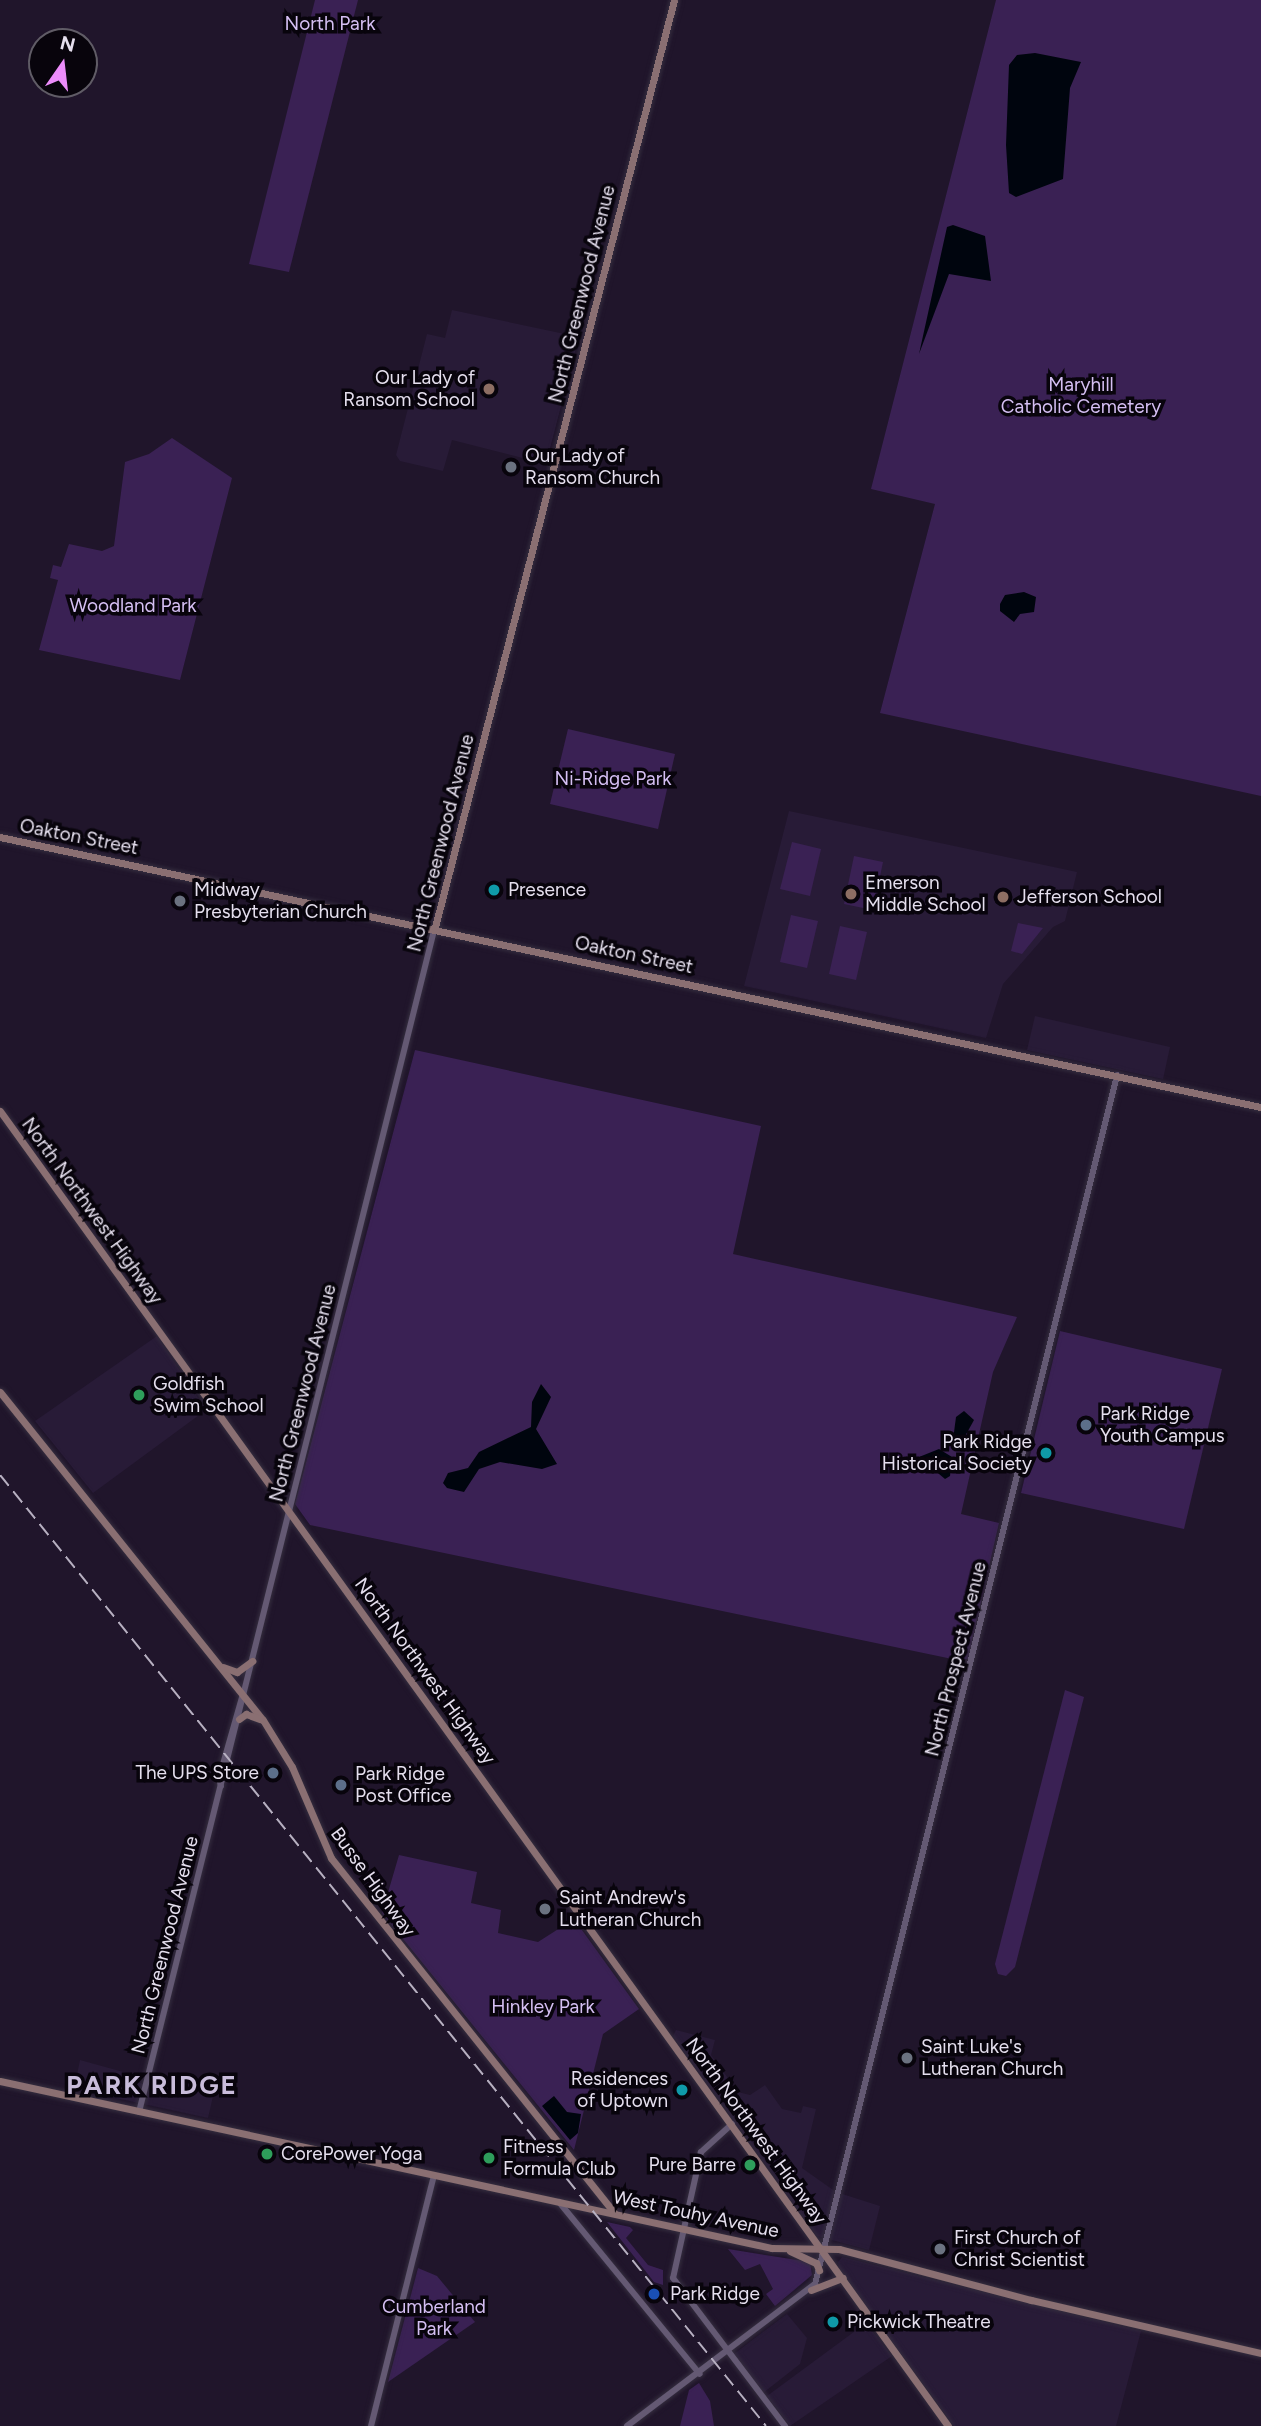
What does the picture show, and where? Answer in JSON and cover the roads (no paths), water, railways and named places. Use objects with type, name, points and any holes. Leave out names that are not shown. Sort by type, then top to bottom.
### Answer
[{"type":"main road","name":"North Greenwood Avenue","points":[[435,927],[674,0]]},
{"type":"main road","name":"Oakton Street","points":[[0,837],[435,927],[1261,1107]]},
{"type":"main road","name":"North Northwest Highway","points":[[0,1111],[948,2426]]},
{"type":"main road","name":"Busse Highway","points":[[0,1392],[263,1720],[292,1767],[331,1858],[614,2213]]},
{"type":"main road","points":[[220,1666],[238,1672],[252,1661]]},
{"type":"main road","points":[[239,1719],[246,1714],[263,1720]]},
{"type":"main road","name":"West Touhy Avenue","points":[[0,2081],[434,2176],[786,2249],[848,2250],[1031,2300],[1261,2353]]},
{"type":"main road","points":[[786,2249],[813,2261],[819,2270]]},
{"type":"main road","points":[[811,2290],[843,2278]]},
{"type":"street","name":"North Greenwood Avenue","points":[[221,1786],[221,1770],[252,1661],[435,927]]},
{"type":"street","name":"North Prospect Avenue","points":[[811,2290],[819,2270],[1117,1075]]},
{"type":"street","name":"North Greenwood Avenue","points":[[139,2112],[243,1695]]},
{"type":"street","points":[[732,2124],[701,2152],[673,2278],[727,2353],[785,2426]]},
{"type":"street","points":[[371,2426],[434,2176]]},
{"type":"street","points":[[559,2202],[700,2374]]},
{"type":"street","points":[[627,2426],[811,2290]]},
{"type":"railway","points":[[0,1475],[766,2426]]},
{"type":"place","name":"Our Lady of Ransom School","points":[[489,389]]},
{"type":"place","name":"Our Lady of Ransom Church","points":[[511,467]]},
{"type":"place","name":"Presence","points":[[494,890]]},
{"type":"place","name":"Emerson Middle School","points":[[851,894]]},
{"type":"place","name":"Jefferson School","points":[[1003,897]]},
{"type":"place","name":"Midway Presbyterian Church","points":[[180,901]]},
{"type":"place","name":"Goldfish Swim School","points":[[139,1395]]},
{"type":"place","name":"Park Ridge Youth Campus","points":[[1086,1425]]},
{"type":"place","name":"Park Ridge Historical Society","points":[[1046,1453]]},
{"type":"place","name":"The UPS Store","points":[[273,1773]]},
{"type":"place","name":"Park Ridge Post Office","points":[[341,1785]]},
{"type":"place","name":"Saint Andrew's Lutheran Church","points":[[545,1909]]},
{"type":"place","name":"Saint Luke's Lutheran Church","points":[[907,2058]]},
{"type":"place","name":"Residences of Uptown","points":[[682,2090]]},
{"type":"place","name":"CorePower Yoga","points":[[267,2154]]},
{"type":"place","name":"Fitness Formula Club","points":[[489,2158]]},
{"type":"place","name":"Pure Barre","points":[[750,2165]]},
{"type":"place","name":"First Church of Christ Scientist","points":[[940,2249]]},
{"type":"place","name":"Park Ridge","points":[[654,2294]]},
{"type":"place","name":"Pickwick Theatre","points":[[833,2322]]},
{"type":"district","name":"PARK RIDGE","points":[[152,2086]]},
{"type":"park label","name":"North Park","points":[[330,24]]},
{"type":"park label","name":"Maryhill Catholic Cemetery","points":[[1081,396]]},
{"type":"park label","name":"Woodland Park","points":[[133,606]]},
{"type":"park label","name":"Ni-Ridge Park","points":[[613,779]]},
{"type":"park label","name":"Hinkley Park","points":[[543,2007]]},
{"type":"park label","name":"Cumberland Park","points":[[434,2318]]}]
